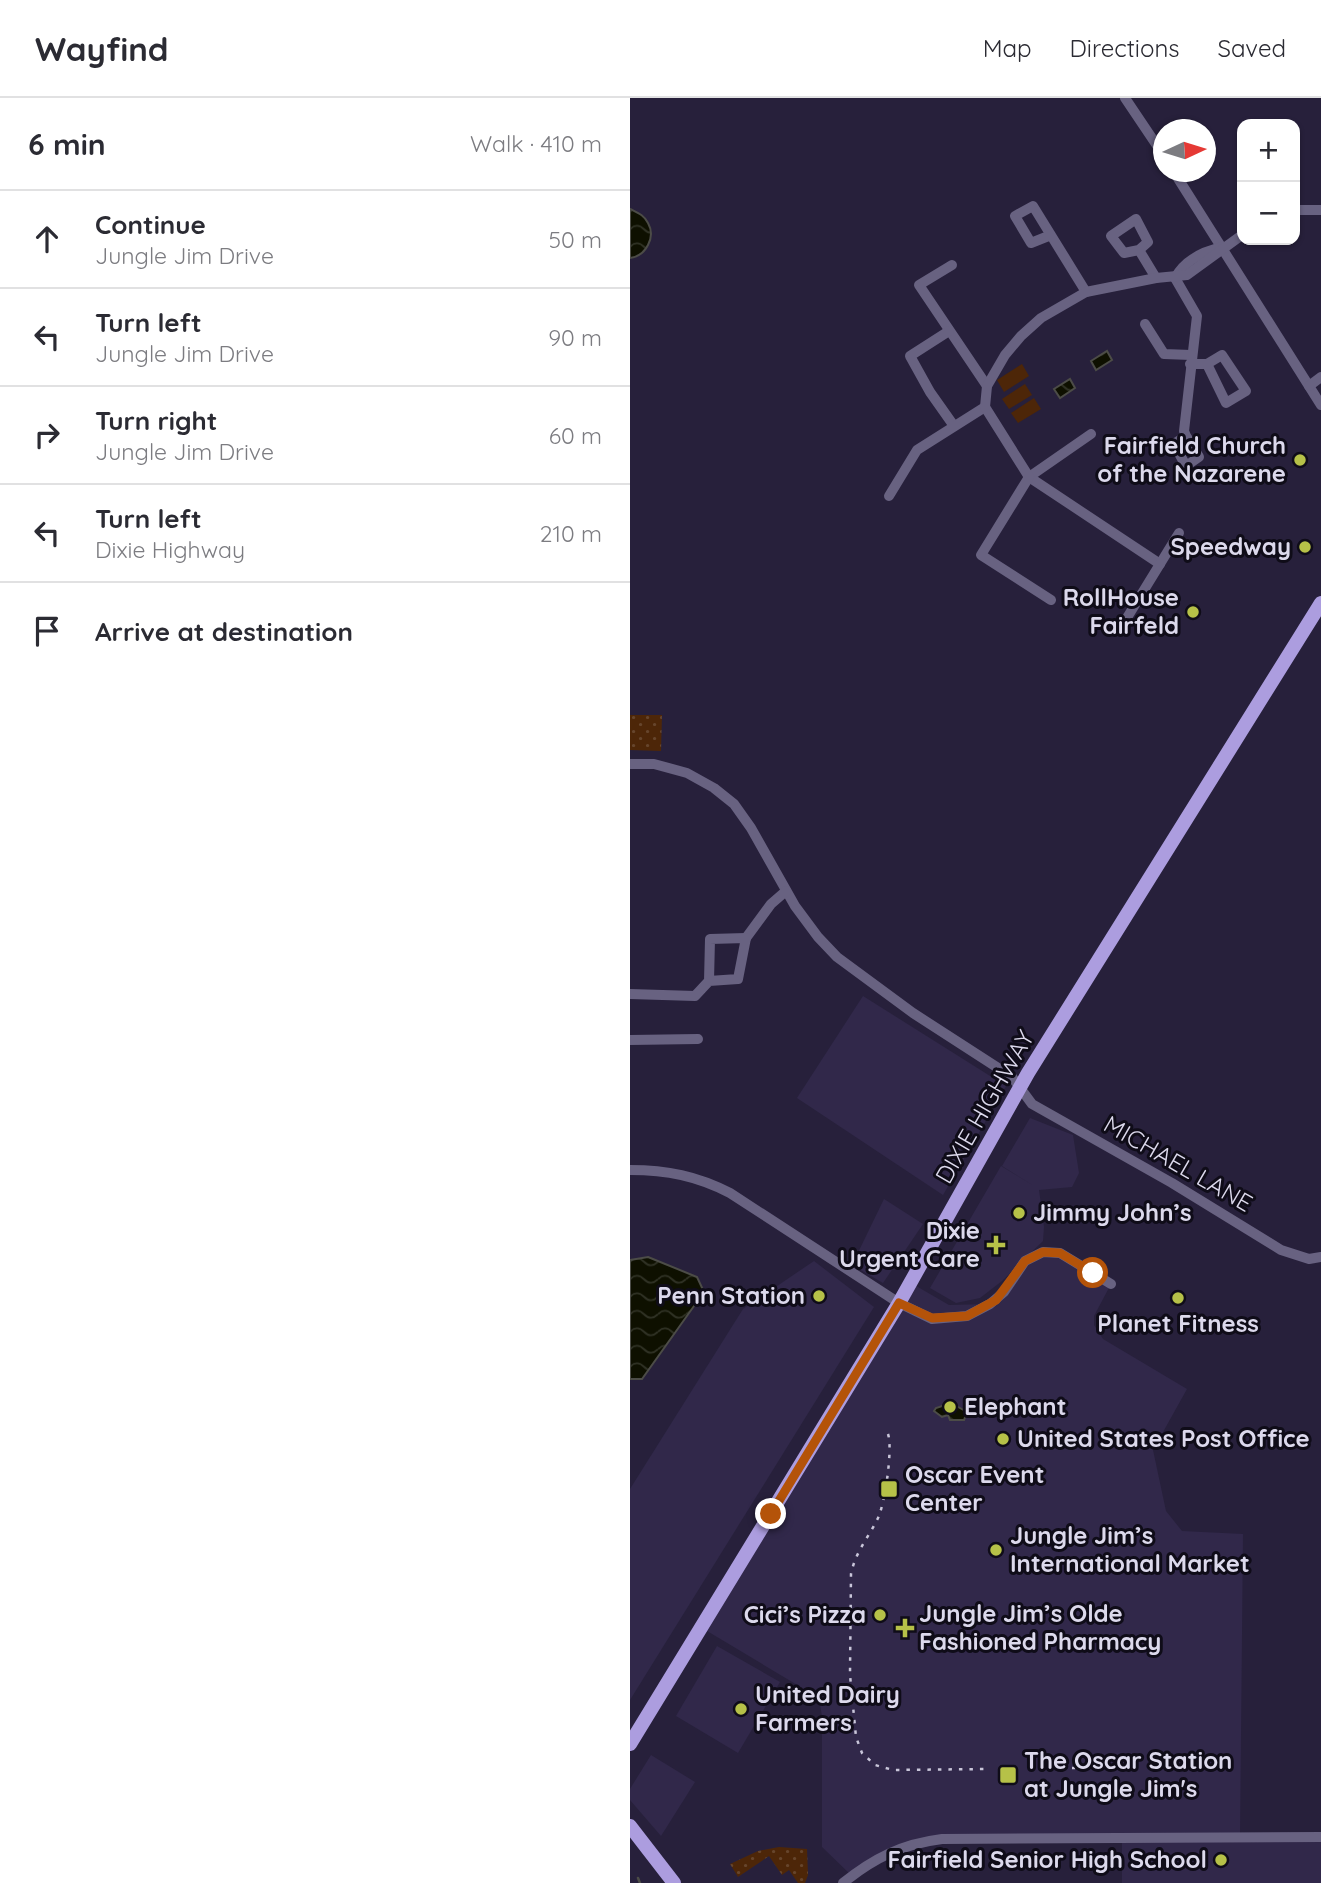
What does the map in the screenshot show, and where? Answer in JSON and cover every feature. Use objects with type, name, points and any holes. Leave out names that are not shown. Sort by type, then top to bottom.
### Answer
[{"type":"main road","name":"DIXIE HIGHWAY","points":[[630,1744],[899,1303],[1031,1068],[1321,603]]},
{"type":"main road","points":[[630,1826],[674,1883]]},
{"type":"street","points":[[1125,98],[1153,140]]},
{"type":"street","points":[[1181,182],[1321,405]]},
{"type":"street","points":[[1300,210],[1321,210]]},
{"type":"street","points":[[1051,235],[1086,292]]},
{"type":"street","points":[[1175,278],[1182,266],[1237,238]]},
{"type":"street","points":[[1139,250],[1156,278]]},
{"type":"street","points":[[952,265],[919,285],[987,386]]},
{"type":"street","points":[[1160,564],[1029,477],[985,407],[987,386],[1005,355],[1041,318],[1086,292],[1156,278],[1175,278]]},
{"type":"street","points":[[1175,278],[1197,316],[1184,431],[1186,436]]},
{"type":"street","points":[[1145,324],[1164,354],[1207,364]]},
{"type":"street","points":[[949,331],[910,356],[930,392],[954,426]]},
{"type":"street","points":[[1309,386],[1321,377]]},
{"type":"street","points":[[889,496],[918,450],[985,407]]},
{"type":"street","points":[[1051,600],[981,555],[1029,477],[1091,434]]},
{"type":"street","points":[[1125,621],[1179,533]]},
{"type":"street","name":"MICHAEL LANE","points":[[630,764],[654,764],[687,773],[714,788],[734,804],[751,828],[786,891],[818,937],[837,957],[913,1013],[1012,1077],[1032,1104],[1172,1183],[1281,1250],[1309,1259],[1321,1257]]},
{"type":"street","points":[[709,981],[738,979],[746,938],[771,904],[786,891]]},
{"type":"street","points":[[630,994],[695,996],[709,981],[710,939],[746,938]]},
{"type":"street","points":[[630,1040],[698,1039]]},
{"type":"street","points":[[630,1170],[667,1171],[707,1181],[730,1193],[899,1303],[932,1318],[967,1316],[996,1300],[1025,1261],[1031,1256],[1051,1251],[1060,1253],[1111,1284]]},
{"type":"street","points":[[843,1883],[872,1860],[914,1844],[942,1839],[1321,1837]]},
{"type":"shaded area","points":[[1022,364],[1029,376],[1004,392],[997,380]]},
{"type":"shaded area","points":[[1025,384],[1032,395],[1009,409],[1002,399]]},
{"type":"shaded area","points":[[1034,398],[1041,409],[1018,423],[1011,413]]},
{"type":"shaded area","points":[[630,715],[662,715],[661,751],[630,750]]},
{"type":"shaded area","points":[[863,996],[1006,1086],[943,1195],[797,1098]]},
{"type":"shaded area","points":[[1030,1118],[1073,1135],[1079,1173],[1072,1187],[1039,1190],[1043,1241],[1002,1281],[980,1298],[956,1303],[930,1288],[1001,1166],[1034,1186],[1002,1166]]},
{"type":"shaded area","points":[[884,1199],[923,1224],[883,1283],[852,1265]]},
{"type":"shaded area","name":"Jungle Jim’s International Market","points":[[1051,1251],[1111,1284],[1094,1316],[1094,1325],[1103,1339],[1187,1389],[1153,1450],[1166,1511],[1182,1531],[1243,1534],[1240,1837],[1321,1837],[1321,1883],[1122,1883],[1122,1837],[925,1841],[852,1876],[822,1847],[822,1716],[814,1695],[702,1628],[911,1283],[949,1305],[990,1304],[1025,1261]]},
{"type":"shaded area","points":[[814,1261],[874,1307],[630,1700],[630,1489],[743,1309]]},
{"type":"shaded area","points":[[717,1646],[780,1682],[738,1753],[676,1716]]},
{"type":"shaded area","points":[[651,1755],[695,1782],[661,1836],[630,1800],[630,1789]]},
{"type":"shaded area","points":[[779,1847],[807,1849],[808,1875],[805,1883],[798,1883],[789,1870],[782,1875],[769,1856],[738,1877],[730,1864],[758,1851]]},
{"type":"water","points":[[630,209],[645,218],[651,234],[645,250],[630,258]]},
{"type":"water","points":[[1107,351],[1112,360],[1096,370],[1091,361]]},
{"type":"water","points":[[1070,379],[1075,388],[1060,398],[1054,389]]},
{"type":"water","points":[[648,1257],[697,1277],[704,1292],[642,1379],[630,1379],[630,1260]]},
{"type":"water","points":[[951,1403],[967,1412],[964,1420],[950,1420],[948,1415],[942,1417],[934,1411]]},
{"type":"waterway","points":[[638,1878],[640,1883]]},
{"type":"railway","points":[[888,1434],[889,1464],[883,1503],[877,1520],[855,1559],[851,1574],[850,1675],[856,1737],[862,1753],[875,1765],[893,1770],[985,1769]]},
{"type":"railway","points":[[1030,1769],[1075,1768]]},
{"type":"place","name":"Fairfield Church of the Nazarene","points":[[1300,460]]},
{"type":"place","name":"Speedway","points":[[1305,547]]},
{"type":"place","name":"RollHouse Fairfeld","points":[[1193,612]]},
{"type":"place","name":"Jimmy John’s","points":[[1019,1213]]},
{"type":"place","name":"Dixie Urgent Care","points":[[996,1245]]},
{"type":"place","name":"Penn Station","points":[[819,1296]]},
{"type":"place","name":"Planet Fitness","points":[[1178,1298]]},
{"type":"place","name":"Elephant","points":[[950,1407]]},
{"type":"place","name":"United States Post Office","points":[[1003,1439]]},
{"type":"place","name":"Oscar Event Center","points":[[889,1489]]},
{"type":"place","name":"Jungle Jim’s International Market","points":[[996,1550]]},
{"type":"place","name":"Cici’s Pizza","points":[[880,1615]]},
{"type":"place","name":"Jungle Jim’s Olde Fashioned Pharmacy","points":[[905,1628]]},
{"type":"place","name":"United Dairy Farmers","points":[[741,1709]]},
{"type":"place","name":"The Oscar Station at Jungle Jim's","points":[[1008,1775]]},
{"type":"place","name":"Fairfield Senior High School","points":[[1221,1860]]},
{"type":"route","points":[[771,1514],[899,1303],[932,1318],[967,1316],[996,1300],[1025,1261],[1043,1252],[1060,1253],[1093,1273]]}]
